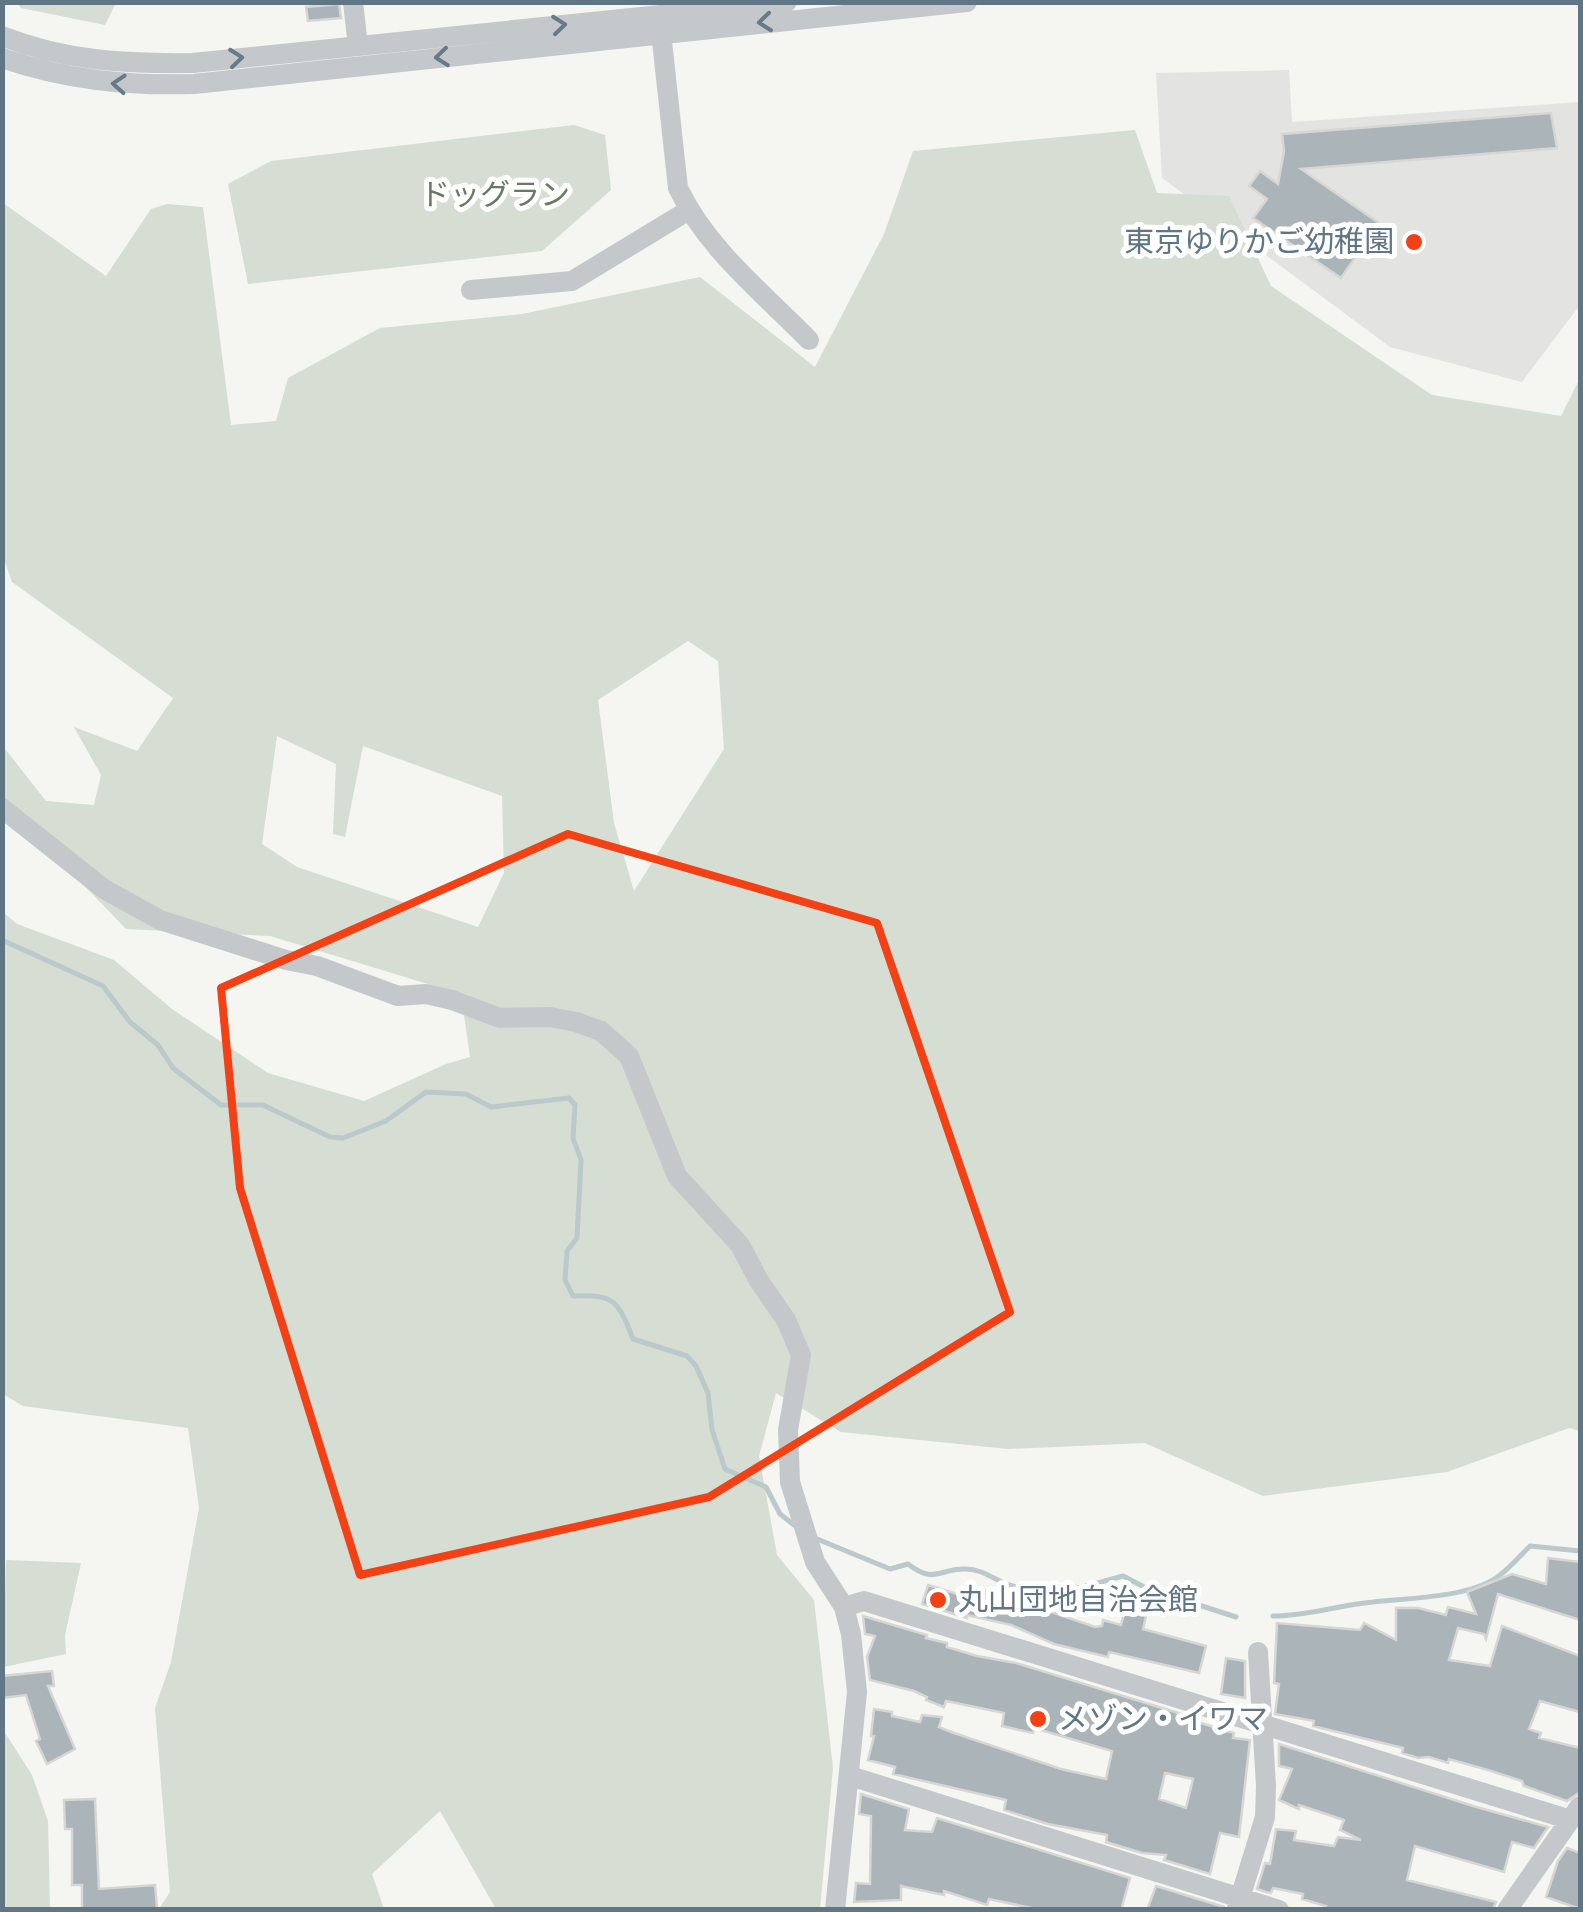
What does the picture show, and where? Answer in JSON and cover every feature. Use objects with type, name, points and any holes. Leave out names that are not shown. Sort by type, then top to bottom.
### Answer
[{"type":"street","points":[[353,2],[358,46]]},
{"type":"street","points":[[2,36],[74,58],[118,63],[193,63],[787,2]]},
{"type":"street","points":[[2,58],[35,70],[108,84],[194,84],[659,17],[967,2]]},
{"type":"street","points":[[659,17],[678,188],[688,210],[712,242],[810,340]]},
{"type":"street","points":[[472,290],[572,281],[688,210]]},
{"type":"street","points":[[2,808],[104,889],[160,920],[317,966],[398,996],[426,994],[500,1018],[550,1017],[576,1022],[601,1032],[629,1056],[678,1176],[740,1245],[798,1342],[800,1370],[791,1397],[787,1458],[800,1518],[815,1558],[844,1607],[857,1692],[835,1910]]},
{"type":"street","points":[[844,1607],[864,1601],[1264,1726],[1576,1813],[1507,1910]]},
{"type":"street","points":[[1238,1904],[1265,1817],[1258,1652]]},
{"type":"street","points":[[850,1776],[1238,1904],[1280,1910]]},
{"type":"highlighted area","points":[[568,834],[877,923],[1010,1312],[709,1497],[360,1575],[240,1188],[221,988]]},
{"type":"shaded area","name":"東京ゆりかご幼稚園","points":[[1289,70],[1292,122],[1580,102],[1580,305],[1522,382],[1390,347],[1162,178],[1156,73]]},
{"type":"green space","points":[[17,3],[116,3],[105,25],[21,8]]},
{"type":"green space","name":"ドッグラン","points":[[574,125],[605,135],[611,190],[542,251],[248,284],[228,184],[271,161]]},
{"type":"green space","points":[[1135,130],[1157,193],[1229,196],[1271,286],[1432,395],[1561,416],[1580,378],[1580,1431],[1569,1428],[1447,1472],[1263,1496],[1145,1443],[1008,1449],[841,1432],[776,1393],[759,1456],[777,1555],[814,1600],[833,1768],[820,1909],[496,1909],[440,1811],[372,1874],[384,1909],[159,1909],[170,1892],[155,1708],[171,1662],[199,1508],[188,1428],[23,1406],[3,1394],[3,912],[17,924],[114,960],[172,1009],[268,1073],[364,1101],[470,1057],[461,994],[270,936],[126,929],[3,801],[2,745],[46,801],[94,805],[101,775],[74,727],[137,751],[173,698],[12,582],[2,553],[3,203],[106,276],[151,209],[167,204],[203,207],[231,425],[276,421],[288,378],[380,328],[522,314],[700,277],[815,367],[884,234],[913,151]],"holes":[[[688,641],[718,661],[724,749],[634,891],[614,823],[598,700]],[[277,736],[336,764],[333,834],[345,837],[363,746],[502,796],[504,873],[478,927],[297,867],[262,844]]]},
{"type":"green space","points":[[6,1560],[81,1563],[65,1635],[66,1654],[3,1667]]},
{"type":"green space","points":[[2,1728],[32,1775],[48,1821],[50,1909],[3,1909]]},
{"type":"building","points":[[339,4],[341,18],[308,21],[306,7]]},
{"type":"building","points":[[1551,113],[1557,148],[1301,169],[1379,223],[1341,278],[1253,218],[1267,199],[1249,186],[1260,171],[1278,184],[1284,151],[1282,134]]},
{"type":"building","points":[[1548,1558],[1580,1562],[1580,1620],[1498,1594],[1486,1639],[1484,1634],[1458,1628],[1449,1660],[1490,1666],[1502,1626],[1580,1656],[1580,1712],[1540,1701],[1529,1729],[1541,1733],[1539,1738],[1580,1748],[1580,1792],[1567,1801],[1488,1770],[1449,1759],[1448,1763],[1418,1758],[1402,1753],[1403,1748],[1313,1726],[1314,1721],[1275,1714],[1279,1684],[1274,1683],[1277,1623],[1360,1630],[1364,1623],[1396,1640],[1396,1608],[1418,1608],[1446,1615],[1448,1607],[1476,1614],[1467,1592],[1512,1574],[1546,1584]]},
{"type":"building","points":[[928,1585],[964,1596],[967,1585],[989,1591],[987,1596],[1034,1606],[1095,1627],[1102,1626],[1103,1620],[1121,1625],[1128,1598],[1149,1603],[1143,1629],[1206,1646],[1199,1673],[1054,1644],[1011,1625],[967,1618],[922,1604]]},
{"type":"building","points":[[863,1616],[927,1635],[926,1638],[947,1643],[947,1647],[1016,1663],[1188,1716],[1234,1733],[1233,1738],[1250,1740],[1239,1837],[1220,1833],[1210,1874],[1164,1860],[1166,1855],[1142,1853],[1106,1842],[1107,1835],[1048,1824],[1004,1810],[1006,1800],[893,1774],[895,1767],[868,1760],[874,1736],[874,1709],[920,1722],[922,1715],[942,1717],[939,1727],[954,1733],[1061,1769],[1106,1779],[1112,1751],[1034,1728],[1033,1733],[1002,1726],[1004,1713],[946,1701],[944,1707],[914,1691],[870,1680],[867,1657],[875,1636],[865,1634]],"holes":[[[1165,1773],[1193,1779],[1186,1808],[1159,1799]]]},
{"type":"building","points":[[1226,1658],[1245,1661],[1245,1698],[1221,1694]]},
{"type":"building","points":[[52,1671],[54,1686],[48,1686],[75,1749],[47,1764],[36,1741],[40,1739],[26,1695],[2,1698],[2,1676]]},
{"type":"building","points":[[1279,1744],[1548,1827],[1534,1848],[1512,1842],[1504,1872],[1415,1846],[1407,1880],[1496,1902],[1493,1910],[1324,1910],[1326,1906],[1302,1899],[1303,1894],[1257,1889],[1265,1863],[1270,1864],[1276,1829],[1296,1831],[1294,1840],[1334,1846],[1338,1837],[1361,1840],[1340,1830],[1344,1820],[1279,1800],[1292,1769],[1279,1766]]},
{"type":"building","points":[[861,1794],[909,1809],[905,1830],[932,1832],[937,1818],[1130,1878],[1121,1910],[1041,1910],[989,1899],[987,1905],[944,1891],[944,1895],[901,1886],[901,1900],[854,1902],[856,1883],[870,1884],[871,1816],[859,1814]]},
{"type":"building","points":[[95,1799],[99,1889],[155,1885],[157,1908],[82,1910],[82,1885],[72,1885],[72,1829],[65,1829],[64,1800]]},
{"type":"building","points":[[1567,1848],[1580,1853],[1580,1909],[1546,1897],[1558,1861]]},
{"type":"building","points":[[1156,1886],[1224,1907],[1224,1910],[1147,1910]]},
{"type":"waterway","points":[[2,940],[103,986],[130,1022],[158,1045],[173,1068],[221,1105],[263,1105],[330,1137],[343,1138],[386,1121],[426,1092],[466,1094],[491,1107],[569,1098],[575,1105],[573,1138],[581,1160],[577,1238],[567,1251],[565,1280],[573,1296],[613,1302],[633,1339],[687,1356],[708,1393],[712,1430],[725,1469],[766,1487],[780,1514],[794,1525]]},
{"type":"waterway","points":[[817,1539],[890,1569],[908,1564],[931,1575],[972,1569],[1009,1585],[1040,1591],[1080,1588],[1123,1576],[1146,1588],[1236,1617]]},
{"type":"waterway","points":[[1273,1616],[1469,1590],[1496,1578],[1530,1546],[1580,1551]]},
{"type":"place","name":"東京ゆりかご幼稚園","points":[[1414,242]]},
{"type":"place","name":"丸山団地自治会館","points":[[938,1600]]},
{"type":"place","name":"メゾン・イワマ","points":[[1038,1719]]}]
